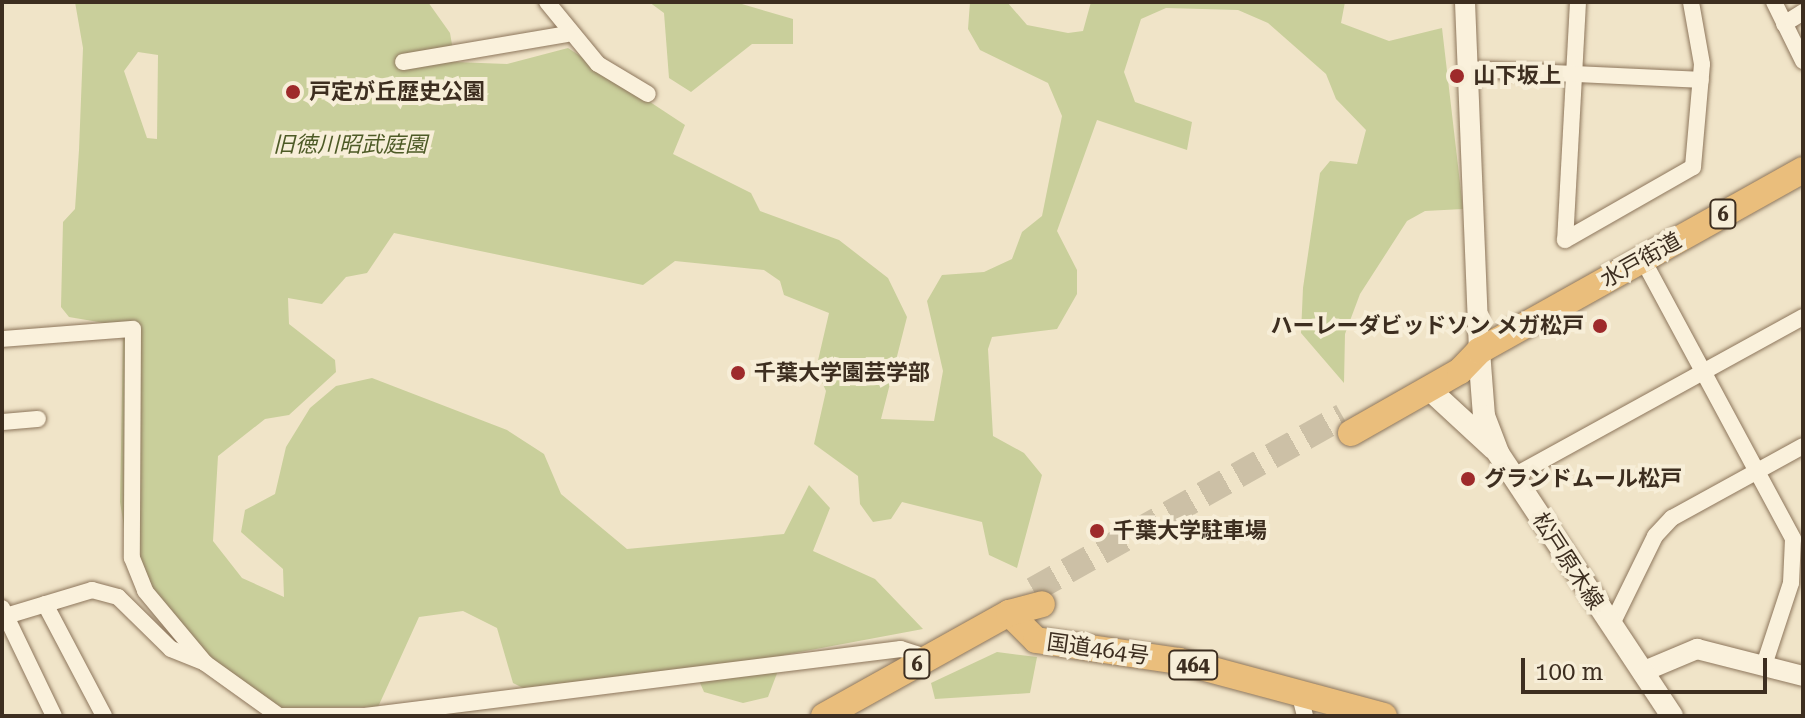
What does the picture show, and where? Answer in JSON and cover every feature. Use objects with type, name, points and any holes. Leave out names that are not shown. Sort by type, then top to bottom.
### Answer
[{"type":"highway","name":"水戸街道","points":[[1479,351],[1456,354],[1347,425],[1429,389],[1479,351],[1803,170]]},
{"type":"highway","name":"6","points":[[824,716],[1038,597]]},
{"type":"highway","name":"国道464号","points":[[1009,613],[1036,640],[1120,648],[1302,706],[1384,716]]},
{"type":"main road","name":"松戸原木線","points":[[1479,351],[1484,416],[1498,453],[1672,716]]},
{"type":"main road","points":[[1429,389],[1498,453]]},
{"type":"street","points":[[547,2],[567,34],[598,64],[648,94]]},
{"type":"street","points":[[1465,2],[1479,351]]},
{"type":"street","points":[[1578,2],[1565,240],[1693,167],[1701,80],[1691,2]]},
{"type":"street","points":[[1774,2],[1803,61]]},
{"type":"street","points":[[1784,24],[1803,12]]},
{"type":"street","points":[[403,62],[567,34]]},
{"type":"street","points":[[1469,69],[1701,80]]},
{"type":"street","points":[[1642,258],[1760,469],[1793,539],[1791,583],[1764,665]]},
{"type":"street","points":[[1512,477],[1803,317]]},
{"type":"street","points":[[2,339],[133,329],[132,558],[145,591],[205,663]]},
{"type":"street","points":[[2,422],[38,419]]},
{"type":"street","points":[[1611,626],[1664,527],[1803,446]]},
{"type":"street","points":[[54,716],[4,612],[92,590],[118,597],[171,649],[205,663],[279,716],[365,716],[901,649],[928,658]]},
{"type":"street","points":[[45,604],[104,716]]},
{"type":"street","points":[[1642,672],[1697,649],[1803,676]]},
{"type":"green space","name":"旧徳川昭武庭園","points":[[75,2],[428,2],[450,33],[455,62],[507,64],[568,48],[685,125],[673,154],[751,193],[760,211],[839,240],[888,278],[907,317],[881,419],[934,421],[943,371],[927,301],[942,275],[984,272],[1012,259],[1022,232],[1042,216],[1062,116],[1048,83],[980,50],[968,29],[970,2],[1007,2],[1027,25],[1068,33],[1083,31],[1091,2],[1345,2],[1341,23],[1389,41],[1442,28],[1463,209],[1425,211],[1407,221],[1360,294],[1345,334],[1344,383],[1301,333],[1303,288],[1320,173],[1330,161],[1357,164],[1366,130],[1336,99],[1326,74],[1268,23],[1238,10],[1166,8],[1141,19],[1124,72],[1135,102],[1192,122],[1187,150],[1097,120],[1057,231],[1077,270],[1077,294],[1057,329],[992,337],[988,349],[993,436],[1024,453],[1042,475],[1017,568],[989,555],[982,522],[902,502],[891,519],[873,522],[860,504],[858,476],[814,444],[826,391],[816,369],[829,313],[784,295],[780,281],[764,270],[675,261],[643,285],[394,233],[367,273],[346,277],[322,304],[288,298],[289,324],[335,360],[336,372],[289,415],[265,419],[218,456],[213,541],[242,578],[284,597],[283,569],[241,532],[245,510],[275,494],[286,447],[310,408],[336,386],[372,378],[507,430],[544,454],[561,494],[627,549],[784,534],[809,485],[830,508],[813,551],[875,579],[923,629],[784,655],[768,697],[743,703],[704,692],[694,669],[523,688],[513,683],[497,628],[463,611],[419,617],[378,707],[276,708],[189,642],[130,564],[120,502],[123,338],[116,325],[69,317],[61,307],[63,222],[75,209],[83,48]],"holes":[[[138,52],[158,55],[157,139],[147,138],[124,71]]]},
{"type":"green space","points":[[649,2],[735,2],[793,19],[793,44],[752,44],[691,92],[669,78],[664,13]]},
{"type":"green space","points":[[997,652],[1037,657],[1030,693],[935,699],[931,683]]},
{"type":"tunnel","points":[[1033,590],[1343,416]]},
{"type":"place","name":"山下坂上","points":[[1457,76]]},
{"type":"place","name":"戸定が丘歴史公園","points":[[293,92]]},
{"type":"place","name":"ハーレーダビッドソン メガ松戸","points":[[1600,326]]},
{"type":"place","name":"千葉大学園芸学部","points":[[738,373]]},
{"type":"place","name":"グランドムール松戸","points":[[1468,479]]},
{"type":"place","name":"千葉大学駐車場","points":[[1097,531]]}]
